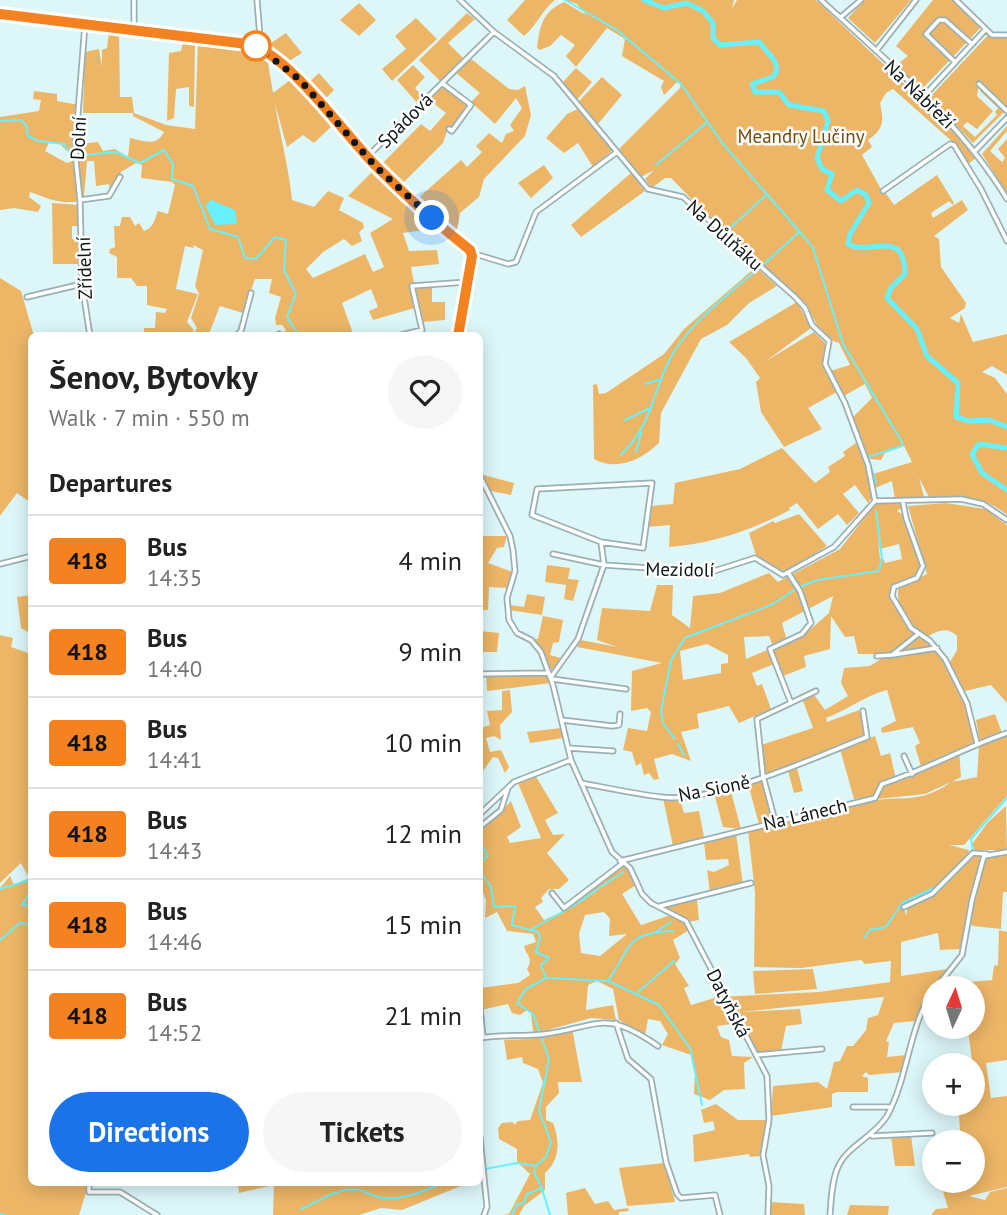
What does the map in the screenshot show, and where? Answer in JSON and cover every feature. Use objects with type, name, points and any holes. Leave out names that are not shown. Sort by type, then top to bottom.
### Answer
[{"type":"street","points":[[134,0],[134,30]]},
{"type":"street","points":[[257,0],[261,49]]},
{"type":"street","name":"Na Důlňáku","points":[[460,0],[494,32],[549,71],[592,118],[648,189],[683,197],[805,308],[813,325],[829,341],[825,364],[845,403],[869,465],[875,501]]},
{"type":"street","name":"Na Nábřeží","points":[[821,0],[923,96],[975,151],[1007,200]]},
{"type":"street","points":[[840,18],[860,0]]},
{"type":"street","points":[[876,51],[916,0]]},
{"type":"street","points":[[956,0],[994,36],[1007,35]]},
{"type":"street","points":[[849,1],[854,6]]},
{"type":"street","points":[[0,14],[247,44],[261,49],[305,85],[367,156],[472,253],[508,264],[516,262],[536,212],[617,152]]},
{"type":"street","points":[[955,62],[926,34],[942,19],[972,44]]},
{"type":"street","name":"Dolní","points":[[80,200],[76,157],[85,24]]},
{"type":"street","points":[[923,96],[986,29]]},
{"type":"street","name":"Spádová","points":[[367,156],[494,32]]},
{"type":"street","name":"Spádová","points":[[442,83],[471,105],[452,131],[449,129]]},
{"type":"street","points":[[979,84],[1007,111]]},
{"type":"street","points":[[975,151],[1007,118]]},
{"type":"street","points":[[883,191],[950,144],[954,145],[981,188],[1007,242]]},
{"type":"street","points":[[80,200],[112,194],[120,177]]},
{"type":"street","name":"Zřídelní","points":[[80,200],[82,284],[89,332]]},
{"type":"street","points":[[1004,234],[1007,228]]},
{"type":"street","points":[[459,332],[472,253]]},
{"type":"street","points":[[414,332],[422,330],[412,286],[467,282]]},
{"type":"street","points":[[27,297],[82,284]]},
{"type":"street","points":[[240,332],[251,293]]},
{"type":"street","name":"Datyňská","points":[[483,482],[510,537],[513,550],[515,571],[507,598],[509,620],[517,633],[531,640],[540,649],[551,676],[571,760],[612,852],[630,868],[642,894],[658,907],[686,921],[756,1055],[822,1049]]},
{"type":"street","points":[[652,484],[643,548],[601,542],[532,515],[537,489],[652,484]]},
{"type":"street","points":[[791,703],[770,649],[803,634],[810,627],[808,612],[789,573],[834,547],[875,501],[972,501],[1007,520]]},
{"type":"street","points":[[903,502],[923,566],[917,578],[894,587],[892,596],[917,635],[937,648],[967,703],[977,743]]},
{"type":"street","points":[[551,676],[578,639],[604,565],[601,542]]},
{"type":"street","points":[[553,554],[604,565]]},
{"type":"street","points":[[0,564],[28,557]]},
{"type":"street","name":"Mezidolí","points":[[604,565],[712,572],[755,558],[776,574],[789,573]]},
{"type":"street","points":[[892,655],[917,635]]},
{"type":"street","points":[[877,656],[937,648]]},
{"type":"street","points":[[483,674],[551,676],[626,689]]},
{"type":"street","name":"Na Sioně","points":[[775,821],[763,778],[757,719],[816,691]]},
{"type":"street","name":"Na Sioně","points":[[582,783],[663,798],[690,796],[763,778],[867,737],[863,711]]},
{"type":"street","points":[[562,720],[612,726],[619,724],[620,714]]},
{"type":"street","name":"Na Lánech","points":[[621,862],[775,821],[875,798],[882,784],[1007,733]]},
{"type":"street","points":[[568,748],[613,751]]},
{"type":"street","points":[[904,756],[912,774]]},
{"type":"street","points":[[483,811],[508,787],[571,760]]},
{"type":"street","points":[[483,825],[501,810],[508,787]]},
{"type":"street","points":[[904,907],[932,894],[973,853],[1007,852]]},
{"type":"street","points":[[945,976],[962,955],[972,900],[988,854]]},
{"type":"street","points":[[552,893],[564,908],[621,862]]},
{"type":"street","points":[[658,907],[751,883]]},
{"type":"street","points":[[830,1215],[838,1166],[871,1136],[890,1107],[905,1072],[922,1010]]},
{"type":"street","points":[[483,1038],[539,1034],[597,1021],[616,1023],[658,1046]]},
{"type":"street","points":[[616,1023],[624,1054],[651,1079],[666,1162],[677,1195],[681,1198],[715,1195],[720,1215]]},
{"type":"street","points":[[756,1055],[769,1084],[769,1120],[763,1156],[769,1186],[768,1215]]},
{"type":"street","points":[[853,1107],[890,1107]]},
{"type":"street","points":[[871,1136],[922,1133]]},
{"type":"street","points":[[483,1172],[486,1208],[484,1215]]},
{"type":"street","points":[[89,1186],[89,1192],[120,1192],[157,1215]]},
{"type":"green space","points":[[525,0],[555,0],[524,36],[507,20]]},
{"type":"green space","name":"Meandry Lučiny","points":[[565,0],[734,0],[732,9],[737,0],[816,0],[958,135],[976,158],[968,164],[955,144],[893,89],[886,93],[880,103],[882,124],[868,140],[872,147],[862,155],[882,191],[889,189],[885,192],[894,205],[937,175],[954,203],[953,205],[949,201],[931,213],[933,218],[962,200],[968,210],[934,236],[939,239],[941,267],[966,303],[965,308],[950,318],[959,323],[961,314],[973,342],[1007,334],[1007,375],[992,366],[982,372],[995,378],[1007,394],[1007,515],[979,500],[950,496],[929,497],[919,478],[925,500],[895,500],[892,481],[875,488],[873,474],[912,462],[904,446],[885,453],[881,460],[870,459],[866,454],[852,418],[872,398],[865,384],[844,396],[830,371],[850,365],[839,343],[821,331],[806,305],[793,291],[744,250],[731,234],[722,230],[671,178],[665,178],[652,188],[645,179],[654,170],[641,177],[619,149],[680,88],[681,83],[676,83],[664,95],[661,87],[664,81],[622,56],[625,39],[607,28],[576,67],[566,56],[575,45],[561,35],[550,46],[540,50],[537,48],[543,20],[551,10],[564,2],[586,15],[577,4]]},
{"type":"green space","points":[[865,0],[911,0],[875,43],[848,18]]},
{"type":"green space","points":[[933,0],[954,0],[982,26],[969,40],[944,17],[938,17],[924,32],[924,37],[950,60],[921,90],[895,66],[908,56],[896,46]]},
{"type":"green space","points":[[359,3],[376,20],[359,36],[340,20]]},
{"type":"green space","points":[[467,13],[475,19],[448,43],[465,60],[441,82],[419,60]]},
{"type":"green space","points":[[416,18],[437,39],[392,81],[382,69],[406,49],[395,36]]},
{"type":"green space","points":[[944,20],[967,42],[952,58],[929,36],[938,22]]},
{"type":"green space","points":[[109,30],[119,31],[120,97],[132,97],[134,113],[166,125],[195,129],[198,41],[254,49],[267,57],[273,93],[294,77],[335,123],[314,143],[303,135],[287,147],[275,104],[292,200],[314,207],[328,191],[344,198],[339,210],[363,223],[364,228],[359,232],[362,241],[352,246],[344,239],[323,252],[306,269],[313,278],[365,254],[373,272],[384,267],[370,233],[393,219],[348,196],[376,168],[439,228],[403,233],[409,251],[437,250],[439,264],[411,267],[414,283],[432,283],[432,302],[445,302],[445,320],[422,322],[418,307],[373,320],[369,311],[378,307],[371,289],[342,303],[353,332],[284,332],[286,330],[282,325],[276,325],[275,318],[281,297],[269,293],[272,279],[255,279],[243,313],[220,306],[210,332],[194,332],[197,328],[191,318],[199,294],[195,286],[203,250],[193,245],[194,248],[185,246],[176,289],[198,294],[187,322],[194,330],[144,332],[144,328],[155,328],[156,312],[165,313],[167,309],[147,305],[147,286],[137,286],[131,278],[117,278],[117,257],[109,253],[110,249],[115,247],[114,226],[120,226],[122,217],[130,217],[135,226],[139,223],[144,231],[152,224],[158,211],[168,214],[175,185],[172,182],[141,178],[142,165],[136,163],[121,172],[110,192],[109,184],[96,186],[94,161],[87,161],[84,197],[79,195],[79,201],[48,199],[30,192],[29,197],[41,206],[38,212],[14,208],[0,210],[0,117],[39,111],[41,100],[33,99],[34,91],[57,94],[57,101],[79,105],[75,159],[59,143],[49,143],[45,151],[67,163],[78,159],[78,144],[98,142],[103,151],[115,149],[128,157],[130,138],[154,141],[161,137],[164,132],[133,116],[133,113],[83,113],[85,52],[99,49],[102,67],[102,50],[107,48]]},
{"type":"green space","points":[[286,33],[302,53],[283,65],[265,47]]},
{"type":"green space","points":[[988,35],[995,38],[1007,36],[1007,109],[979,84],[977,96],[993,111],[977,129],[967,122],[963,126],[975,137],[997,115],[995,112],[998,108],[980,91],[982,90],[1005,111],[973,143],[930,97]]},
{"type":"green space","points":[[183,43],[195,44],[194,107],[189,106],[189,87],[176,89],[174,118],[167,121],[169,53],[181,51]]},
{"type":"green space","points":[[470,58],[509,89],[518,90],[525,86],[531,115],[525,136],[484,179],[479,197],[460,213],[456,237],[415,201],[461,160],[467,167],[482,152],[476,146],[489,133],[502,143],[506,134],[514,131],[510,125],[522,108],[516,98],[495,124],[471,102],[480,93],[455,72]]},
{"type":"green space","points":[[413,65],[425,77],[415,88],[425,99],[419,105],[397,80]]},
{"type":"green space","points":[[576,68],[592,82],[577,100],[562,83]]},
{"type":"green space","points":[[319,73],[334,90],[322,102],[306,85]]},
{"type":"green space","points":[[602,77],[622,95],[598,124],[579,101]]},
{"type":"green space","points":[[442,85],[470,105],[452,129],[448,128],[443,143],[400,186],[379,167],[421,124],[430,131],[446,113],[428,99]]},
{"type":"green space","points":[[580,108],[613,150],[593,167],[578,143],[564,153],[546,138],[567,114]]},
{"type":"green space","points":[[1007,126],[1007,131],[990,151],[1002,162],[1005,158],[998,149],[1007,139],[1007,193],[982,154]]},
{"type":"green space","points":[[544,165],[553,178],[531,198],[518,183]]},
{"type":"green space","points":[[631,173],[645,191],[581,237],[571,225]]},
{"type":"green space","points":[[52,203],[79,205],[81,226],[72,226],[72,239],[80,240],[81,264],[53,264]]},
{"type":"green space","points":[[756,267],[777,286],[749,303],[727,325],[701,339],[661,413],[659,443],[637,459],[621,464],[603,463],[594,459],[593,385],[597,384],[599,394],[606,393],[664,354],[684,329]]},
{"type":"green space","points":[[0,278],[21,291],[33,332],[28,332],[28,501],[17,493],[0,516]]},
{"type":"green space","points":[[797,302],[811,328],[766,361],[814,332],[827,345],[824,363],[837,392],[808,408],[822,429],[784,447],[761,412],[756,382],[760,378],[746,358],[729,342]]},
{"type":"green space","points":[[856,443],[864,459],[873,496],[868,503],[855,485],[843,494],[859,513],[847,525],[838,514],[818,529],[797,503],[789,508],[790,510],[746,530],[685,545],[669,547],[670,525],[647,527],[650,506],[673,504],[675,483],[740,469],[782,448],[815,483],[830,472],[828,467],[845,456],[843,452]]},
{"type":"green space","points":[[483,475],[514,483],[511,495],[486,490]]},
{"type":"green space","points":[[946,503],[985,509],[1007,525],[1007,703],[991,685],[965,691],[962,689],[950,662],[957,650],[957,636],[945,630],[926,637],[915,628],[901,608],[899,587],[927,574],[908,506]]},
{"type":"green space","points":[[875,504],[901,504],[902,508],[897,511],[902,514],[921,567],[918,577],[898,585],[891,595],[911,628],[939,650],[967,703],[977,743],[959,750],[961,777],[952,782],[977,777],[979,745],[1007,736],[1007,796],[964,845],[949,845],[969,850],[967,857],[935,888],[918,895],[903,906],[906,915],[908,905],[929,897],[974,853],[982,855],[960,949],[940,950],[938,933],[901,942],[901,976],[947,969],[942,976],[922,976],[922,1005],[916,1021],[894,1023],[886,1041],[889,1042],[887,1057],[907,1055],[903,1072],[869,1075],[866,1072],[862,1076],[868,1078],[868,1092],[837,1092],[832,1094],[832,1107],[771,1116],[773,1086],[818,1082],[827,1089],[834,1062],[840,1061],[847,1046],[853,1046],[866,1030],[868,1018],[878,1015],[884,997],[740,1012],[800,1009],[802,1024],[786,1026],[781,1051],[759,1054],[739,1023],[717,1026],[721,1037],[729,1040],[732,1056],[753,1057],[744,1063],[745,1089],[724,1090],[710,1100],[694,1094],[695,1074],[691,1055],[662,1045],[668,1034],[660,1021],[648,1019],[645,1036],[619,1020],[613,989],[597,981],[588,985],[586,1010],[613,1005],[616,1020],[591,1018],[537,1033],[533,1031],[531,1013],[527,1010],[520,1015],[512,1013],[508,1004],[483,1010],[483,988],[518,983],[530,975],[527,969],[530,959],[524,946],[536,942],[533,934],[507,931],[497,912],[485,918],[483,829],[511,801],[521,827],[507,837],[510,843],[541,838],[518,783],[535,775],[558,813],[545,820],[553,835],[565,834],[547,853],[569,880],[559,889],[549,889],[541,898],[543,902],[535,907],[544,920],[561,912],[623,863],[632,872],[636,885],[622,894],[641,925],[671,915],[685,922],[689,930],[673,940],[680,958],[675,964],[689,986],[684,988],[691,1005],[718,997],[819,992],[890,982],[891,961],[865,964],[861,960],[801,968],[754,967],[755,893],[748,830],[869,801],[920,797],[951,782],[925,794],[877,799],[882,784],[873,796],[854,799],[840,749],[875,736],[881,756],[890,753],[896,779],[922,770],[915,746],[920,743],[913,727],[882,733],[881,728],[896,721],[887,690],[826,718],[827,722],[859,710],[867,734],[796,764],[803,791],[794,793],[787,767],[765,774],[761,745],[813,728],[802,698],[815,696],[825,710],[848,696],[841,683],[844,668],[870,666],[884,657],[883,654],[858,654],[854,636],[845,637],[831,616],[830,649],[804,656],[806,667],[783,676],[772,650],[803,636],[829,613],[833,596],[782,623],[787,641],[773,646],[769,636],[744,637],[746,659],[767,650],[774,664],[752,673],[757,686],[762,684],[771,709],[739,723],[729,706],[697,714],[699,728],[681,732],[691,761],[672,754],[654,759],[659,779],[654,780],[649,773],[644,775],[641,763],[636,766],[632,752],[623,750],[628,728],[647,731],[651,712],[647,708],[631,711],[632,671],[662,663],[577,647],[581,640],[617,647],[597,640],[602,608],[650,611],[657,585],[673,585],[672,615],[690,628],[693,596],[720,593],[769,573],[778,582],[840,549]],"holes":[[[878,537],[880,549],[899,544],[902,559],[885,563],[883,558],[880,559]],[[707,644],[728,655],[728,663],[721,664],[721,673],[683,680],[680,651]],[[604,912],[610,919],[609,936],[627,934],[600,956],[581,953],[579,934],[585,915]]]},
{"type":"green space","points":[[799,514],[827,546],[791,569],[780,572],[756,555],[749,533],[773,521],[775,523]]},
{"type":"green space","points":[[483,536],[507,536],[504,547],[497,548],[488,563],[513,572],[509,588],[489,587],[488,610],[483,610]]},
{"type":"green space","points":[[547,565],[570,568],[568,579],[579,580],[573,601],[564,599],[566,585],[545,582]]},
{"type":"green space","points":[[527,594],[545,597],[542,615],[509,610],[510,605],[524,607]]},
{"type":"green space","points":[[28,596],[28,632],[21,628],[17,597]]},
{"type":"green space","points":[[543,616],[563,620],[559,642],[553,643],[550,655],[564,659],[551,670],[538,645],[529,638],[538,639]]},
{"type":"green space","points":[[483,631],[499,633],[497,652],[483,652]]},
{"type":"green space","points":[[0,635],[13,638],[11,647],[28,653],[28,876],[21,863],[0,883]]},
{"type":"green space","points":[[486,674],[548,675],[551,683],[487,691]]},
{"type":"green space","points":[[510,690],[512,712],[500,725],[501,740],[494,736],[486,738],[490,752],[501,750],[509,767],[505,773],[498,758],[493,757],[483,771],[483,727],[490,725],[487,711],[502,710],[502,691]]},
{"type":"green space","points":[[995,714],[1002,733],[980,741],[976,720]]},
{"type":"green space","points":[[561,728],[564,738],[530,743],[527,732]]},
{"type":"green space","points":[[763,781],[772,818],[759,824],[748,784]]},
{"type":"green space","points":[[730,788],[741,829],[723,827],[714,793]]},
{"type":"green space","points":[[663,798],[680,799],[684,813],[699,811],[704,837],[673,846]]},
{"type":"green space","points":[[1006,806],[1007,850],[975,850],[972,844],[988,822]]},
{"type":"green space","points":[[736,833],[743,885],[710,893],[707,870],[714,872],[729,865],[728,859],[706,860],[704,842]]},
{"type":"green space","points":[[1007,854],[1007,892],[1003,892],[1001,929],[973,926],[970,923],[985,860],[992,855]]},
{"type":"green space","points":[[10,876],[14,885],[28,878],[28,1186],[88,1186],[79,1215],[0,1215],[0,888]]},
{"type":"green space","points":[[697,900],[699,920],[688,922],[662,907]]},
{"type":"green space","points":[[999,930],[1007,932],[1007,1060],[986,1063],[991,1098],[1007,1096],[1007,1187],[985,1192],[985,1130],[960,1130],[959,1116],[985,1116],[985,1053],[971,1053],[969,1040],[985,1040],[985,981],[992,980],[994,966],[998,965]]},
{"type":"green space","points":[[813,969],[817,989],[755,994],[753,971]]},
{"type":"green space","points":[[572,1028],[582,1082],[558,1082],[559,1093],[546,1107],[546,1120],[553,1123],[558,1143],[554,1162],[545,1173],[545,1190],[524,1206],[519,1215],[502,1215],[509,1214],[530,1174],[517,1162],[517,1149],[499,1139],[498,1128],[502,1123],[513,1122],[514,1125],[518,1121],[530,1120],[543,1083],[538,1069],[523,1063],[522,1057],[507,1060],[504,1040],[531,1039],[533,1036]]},
{"type":"green space","points":[[716,1104],[738,1120],[768,1120],[761,1156],[750,1157],[749,1154],[694,1162],[693,1135],[715,1130],[713,1121],[704,1123],[701,1110]]},
{"type":"green space","points":[[911,1135],[915,1166],[895,1166],[891,1136]]},
{"type":"green space","points":[[664,1163],[675,1202],[627,1206],[619,1168]]},
{"type":"green space","points":[[238,1186],[270,1186],[239,1193]]},
{"type":"green space","points":[[274,1186],[461,1186],[402,1210],[381,1208],[359,1215],[273,1215]]},
{"type":"green space","points":[[585,1188],[595,1204],[608,1201],[614,1210],[628,1208],[629,1211],[619,1212],[619,1215],[568,1215],[566,1193]]},
{"type":"green space","points":[[1007,1188],[1007,1215],[931,1215],[936,1209],[948,1208],[944,1193],[982,1193],[969,1196],[985,1200],[990,1192]]},
{"type":"green space","points":[[770,1202],[804,1204],[805,1215],[769,1215]]},
{"type":"green space","points":[[850,1205],[889,1206],[888,1215],[847,1215]]},
{"type":"water","points":[[211,200],[235,210],[237,224],[215,225],[205,205]]},
{"type":"waterway","points":[[565,0],[617,30],[681,84],[723,144],[813,248],[843,344],[902,442],[902,446],[868,457],[876,483]]},
{"type":"waterway","points":[[644,0],[664,8],[687,3],[703,11],[713,23],[713,38],[720,45],[759,42],[775,61],[777,71],[773,77],[752,84],[755,92],[779,92],[789,105],[824,111],[828,121],[817,158],[822,169],[832,174],[827,190],[841,201],[857,190],[866,195],[869,203],[850,234],[848,244],[857,247],[892,247],[899,251],[905,274],[891,288],[887,298],[917,329],[927,356],[958,383],[956,417],[969,421],[989,420],[1007,427]]},
{"type":"waterway","points":[[0,121],[21,120],[26,125],[28,136],[38,141],[64,144],[72,156],[116,152],[140,163],[164,150],[173,164],[172,179],[193,186],[210,229],[238,237],[245,258],[256,259],[275,237],[286,240],[284,270],[296,294],[287,317],[296,332]]},
{"type":"waterway","points":[[656,165],[706,123]]},
{"type":"waterway","points":[[726,232],[766,195]]},
{"type":"waterway","points":[[763,265],[799,232]]},
{"type":"waterway","points":[[621,455],[645,422],[667,365],[684,337],[708,312],[759,268]]},
{"type":"waterway","points":[[645,384],[661,379]]},
{"type":"waterway","points":[[625,420],[652,407]]},
{"type":"waterway","points":[[636,452],[641,433]]},
{"type":"waterway","points":[[1007,448],[979,444],[972,454],[982,473],[1007,490]]},
{"type":"waterway","points":[[675,739],[663,723],[661,711],[671,660],[685,638],[773,604],[797,588],[817,580],[879,571],[882,559],[876,511]]},
{"type":"waterway","points":[[678,744],[684,755]]},
{"type":"waterway","points":[[973,851],[971,839],[1007,798]]},
{"type":"waterway","points":[[483,848],[488,855],[483,860]]},
{"type":"waterway","points":[[532,929],[573,906],[623,872]]},
{"type":"waterway","points":[[483,876],[491,887],[494,907],[515,906],[512,925],[538,932],[540,937],[536,952],[549,958],[541,965],[546,978],[526,989],[517,1003],[533,1014],[549,1059],[539,1111],[551,1142],[546,1157],[536,1166],[534,1172],[542,1188],[527,1194],[524,1203],[517,1204],[512,1215]]},
{"type":"waterway","points":[[1,889],[28,880]]},
{"type":"waterway","points":[[865,937],[870,930],[886,927],[902,903],[936,887]]},
{"type":"waterway","points":[[28,896],[22,905],[28,906]]},
{"type":"waterway","points":[[657,931],[671,922]]},
{"type":"waterway","points":[[0,940],[20,923],[28,924]]},
{"type":"waterway","points":[[608,981],[626,951],[637,939],[657,932],[673,931]]},
{"type":"waterway","points":[[638,992],[674,961]]},
{"type":"waterway","points":[[547,978],[608,981],[659,1005],[690,1048],[702,1105]]},
{"type":"waterway","points":[[483,1169],[517,1163],[536,1166]]},
{"type":"waterway","points":[[301,1209],[340,1191],[359,1190],[378,1197],[393,1198],[419,1193],[434,1186]]},
{"type":"waterway","points":[[542,1189],[550,1215]]},
{"type":"waterway","points":[[0,1214],[4,1215]]},
{"type":"bus line","name":"418","points":[[0,14],[247,44],[261,49],[305,85],[376,167],[470,250],[472,256],[458,332]]},
{"type":"route","points":[[256,46],[299,79],[376,167],[432,218]]}]
